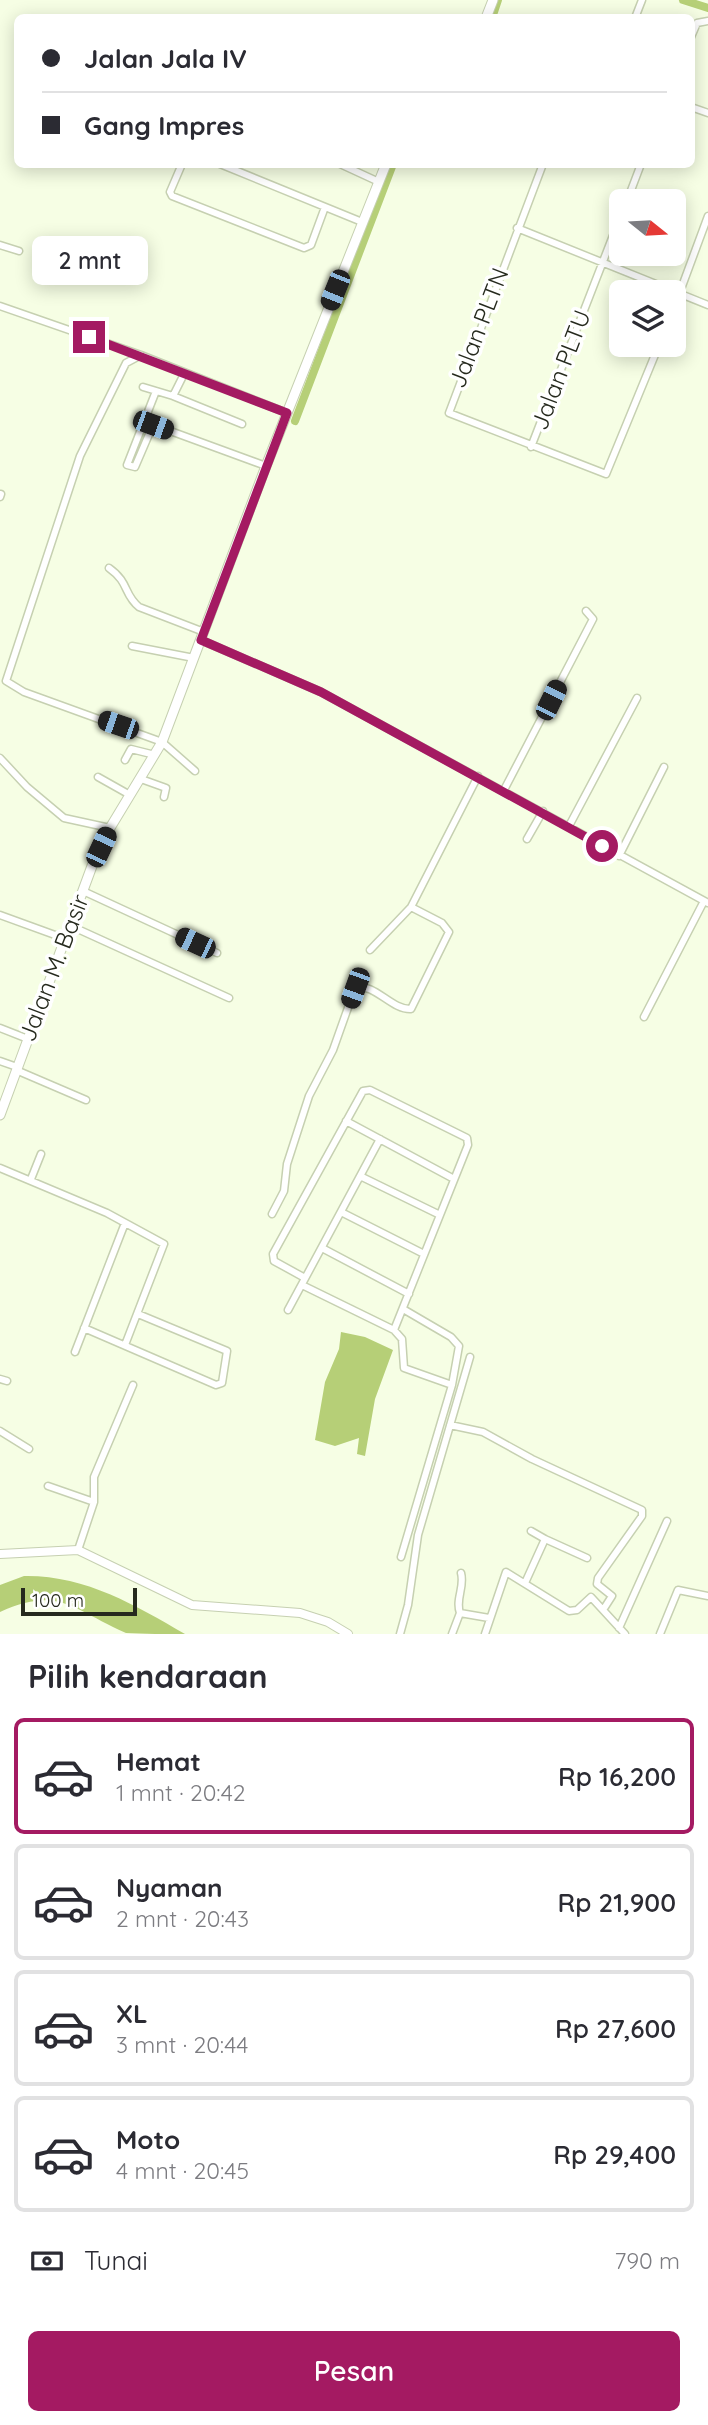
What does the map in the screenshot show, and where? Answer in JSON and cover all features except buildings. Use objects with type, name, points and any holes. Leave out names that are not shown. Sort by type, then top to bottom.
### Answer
[{"type":"main road","name":"Jalan M. Basir","points":[[0,1115],[83,891],[110,828],[162,742],[266,466],[384,168]]},
{"type":"street","points":[[180,168],[170,192],[172,196],[304,248],[311,245],[325,207]]},
{"type":"street","points":[[230,168],[362,222]]},
{"type":"street","points":[[349,168],[379,182]]},
{"type":"street","name":"Jalan PLTN","points":[[541,168],[449,413],[606,474],[654,357]]},
{"type":"street","points":[[632,189],[639,168]]},
{"type":"street","points":[[684,280],[708,216]]},
{"type":"street","points":[[517,228],[646,280]]},
{"type":"street","points":[[0,245],[19,251]]},
{"type":"street","name":"Jalan PLTU","points":[[531,447],[609,246]]},
{"type":"street","points":[[686,297],[708,305]]},
{"type":"street","points":[[0,306],[141,355],[287,413]]},
{"type":"street","points":[[141,355],[126,363],[80,456],[6,681],[24,692],[162,742],[195,771]]},
{"type":"street","points":[[173,396],[184,374]]},
{"type":"street","points":[[143,387],[242,424]]},
{"type":"street","points":[[153,425],[135,467],[127,465],[156,391]]},
{"type":"street","points":[[144,421],[266,466]]},
{"type":"street","points":[[110,568],[123,577],[131,600],[139,607],[321,692],[706,902],[644,1017]]},
{"type":"street","points":[[504,790],[593,619],[586,611]]},
{"type":"street","points":[[132,646],[194,658]]},
{"type":"street","points":[[569,826],[637,698]]},
{"type":"street","points":[[125,760],[131,749],[155,755]]},
{"type":"street","points":[[0,758],[27,787],[64,818],[110,828]]},
{"type":"street","points":[[619,856],[664,766]]},
{"type":"street","points":[[370,950],[411,907],[478,776]]},
{"type":"street","points":[[98,777],[130,795]]},
{"type":"street","points":[[141,779],[166,788],[164,797]]},
{"type":"street","points":[[527,839],[542,811]]},
{"type":"street","points":[[83,891],[217,953]]},
{"type":"street","points":[[272,1214],[284,1191],[287,1164],[309,1096],[333,1050],[355,988],[365,987],[401,1008],[411,1010],[449,932],[442,923],[411,907]]},
{"type":"street","points":[[0,915],[66,939]]},
{"type":"street","points":[[71,926],[229,998]]},
{"type":"street","points":[[0,1028],[28,1039]]},
{"type":"street","points":[[0,1061],[86,1100]]},
{"type":"street","points":[[394,1330],[468,1145],[467,1138],[366,1089],[272,1259],[303,1282],[394,1330],[402,1339],[404,1368],[452,1385]]},
{"type":"street","points":[[346,1121],[454,1179]]},
{"type":"street","points":[[288,1310],[380,1139]]},
{"type":"street","points":[[31,1178],[41,1154]]},
{"type":"street","points":[[0,1167],[31,1178],[163,1244],[125,1345]]},
{"type":"street","points":[[360,1176],[440,1215]]},
{"type":"street","points":[[341,1213],[424,1254]]},
{"type":"street","points":[[75,1352],[125,1223]]},
{"type":"street","points":[[322,1248],[409,1294]]},
{"type":"street","points":[[401,1557],[452,1385],[457,1343],[403,1309]]},
{"type":"street","points":[[85,1328],[216,1385],[222,1383],[227,1351],[138,1314]]},
{"type":"street","points":[[400,1634],[408,1605],[418,1535],[470,1357]]},
{"type":"street","points":[[78,1550],[94,1502],[94,1477],[133,1385]]},
{"type":"street","points":[[450,1424],[483,1432],[532,1459],[642,1510],[642,1516],[598,1578],[597,1584],[612,1596],[603,1610]]},
{"type":"street","points":[[0,1432],[29,1449]]},
{"type":"street","points":[[48,1486],[94,1502]]},
{"type":"street","points":[[485,1634],[504,1572],[569,1612],[577,1610],[589,1597],[621,1632],[667,1521]]},
{"type":"street","points":[[410,1531],[418,1535]]},
{"type":"street","points":[[531,1531],[587,1558]]},
{"type":"street","points":[[525,1583],[545,1539]]},
{"type":"street","points":[[0,1554],[29,1550],[78,1550],[192,1605],[300,1613],[328,1622],[348,1634]]},
{"type":"street","points":[[452,1634],[460,1613],[458,1605],[463,1582],[461,1573]]},
{"type":"street","points":[[660,1634],[678,1590],[708,1596]]},
{"type":"street","points":[[460,1613],[489,1618]]},
{"type":"shaded area","points":[[341,1332],[365,1337],[393,1350],[375,1399],[365,1456],[357,1454],[359,1438],[335,1446],[315,1440],[325,1382],[339,1349]]},
{"type":"shaded area","points":[[24,1576],[46,1577],[89,1586],[128,1603],[185,1634],[126,1633],[79,1609],[52,1601],[20,1604],[0,1612],[0,1585]]},
{"type":"waterway","points":[[493,14],[498,0]]},
{"type":"waterway","points":[[683,0],[708,8]]},
{"type":"waterway","points":[[295,421],[391,168]]},
{"type":"route","points":[[89,337],[287,413],[201,640],[321,692],[556,818],[602,846]]}]
